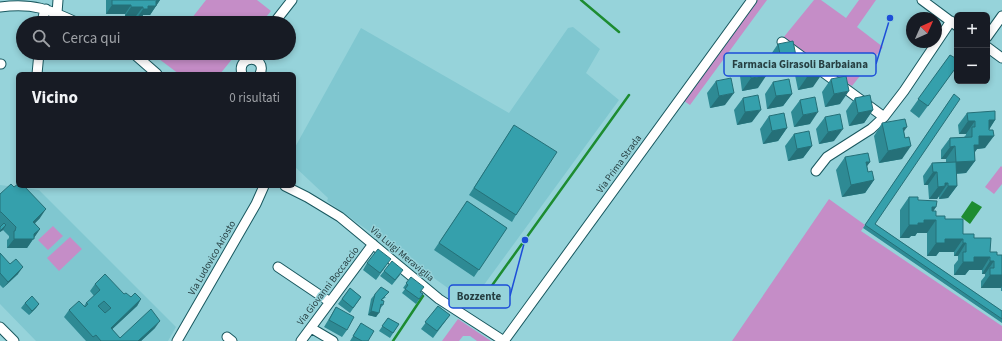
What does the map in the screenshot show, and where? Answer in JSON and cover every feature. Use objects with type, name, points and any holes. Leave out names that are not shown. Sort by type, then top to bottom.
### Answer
[{"type":"street","points":[[57,13],[58,0]]},
{"type":"street","points":[[279,16],[292,0]]},
{"type":"street","name":"Via Prima Strada","points":[[504,341],[752,0]]},
{"type":"street","points":[[816,172],[827,157],[871,129],[884,117],[954,23],[922,0]]},
{"type":"street","points":[[0,7],[24,6],[46,9],[63,16]]},
{"type":"street","points":[[44,16],[46,9]]},
{"type":"street","points":[[990,33],[1002,16]]},
{"type":"street","points":[[782,42],[884,117]]},
{"type":"street","points":[[990,50],[1002,58]]},
{"type":"street","points":[[37,72],[38,60]]},
{"type":"street","points":[[141,60],[155,72]]},
{"type":"street","points":[[242,72],[242,67],[246,60]]},
{"type":"street","points":[[256,60],[260,64],[261,72]]},
{"type":"street","points":[[260,64],[261,60]]},
{"type":"street","name":"Via Ludovico Ariosto","points":[[177,341],[264,188]]},
{"type":"street","name":"Via Luigi Meraviglia","points":[[289,188],[307,197],[344,220],[440,299],[504,341]]},
{"type":"street","name":"Via Giovanni Boccaccio","points":[[301,341],[373,244]]},
{"type":"street","points":[[278,267],[330,302]]},
{"type":"street","points":[[0,327],[14,341]]},
{"type":"street","points":[[311,328],[333,341]]},
{"type":"shaded area","points":[[206,0],[257,0],[271,11],[267,16],[193,16]]},
{"type":"shaded area","points":[[757,0],[767,0],[690,105],[684,101]]},
{"type":"shaded area","points":[[814,0],[821,0],[846,18],[859,0],[876,0],[857,27],[883,47],[852,86],[783,38]]},
{"type":"shaded area","points":[[573,27],[600,49],[586,73],[619,100],[470,304],[327,201],[328,198],[296,168],[296,145],[361,28],[509,113],[568,28]]},
{"type":"shaded area","points":[[160,60],[231,60],[222,72],[176,72]]},
{"type":"shaded area","points":[[1001,166],[1002,184],[994,194],[985,187]]},
{"type":"shaded area","points":[[0,185],[39,190],[176,327],[168,341],[36,341],[0,304]]},
{"type":"shaded area","points":[[829,199],[865,225],[861,231],[1002,326],[1002,341],[732,341]]},
{"type":"shaded area","points":[[972,201],[982,207],[970,224],[961,217]]},
{"type":"shaded area","points":[[53,226],[63,236],[48,250],[38,240]]},
{"type":"shaded area","points":[[70,237],[82,249],[59,271],[47,258]]},
{"type":"shaded area","points":[[458,319],[491,341],[477,341],[470,336],[463,336],[459,341],[442,341]]},
{"type":"building","points":[[112,0],[158,0],[156,1],[156,6],[148,6],[148,9],[143,9],[143,7],[131,7],[131,5],[112,5]]},
{"type":"building","points":[[793,41],[796,56],[781,59],[778,44]]},
{"type":"building","points":[[950,55],[954,57],[954,70],[928,106],[918,99]]},
{"type":"building","points":[[819,59],[822,74],[807,77],[804,62]]},
{"type":"building","points":[[764,61],[766,76],[751,78],[748,64]]},
{"type":"building","points":[[846,76],[849,91],[834,94],[831,79]]},
{"type":"building","points":[[731,78],[734,93],[719,96],[716,81]]},
{"type":"building","points":[[789,79],[792,94],[776,96],[773,82]]},
{"type":"building","points":[[954,94],[960,99],[875,224],[1002,311],[1002,319],[865,225]]},
{"type":"building","points":[[758,95],[761,110],[745,112],[743,98]]},
{"type":"building","points":[[870,95],[873,110],[858,113],[855,98]]},
{"type":"building","points":[[815,97],[818,112],[803,115],[800,100]]},
{"type":"building","points":[[995,111],[995,120],[989,120],[989,130],[993,130],[994,136],[979,136],[979,145],[974,145],[975,161],[956,162],[955,146],[950,147],[950,138],[972,137],[972,127],[975,127],[975,121],[968,121],[967,113]]},
{"type":"building","points":[[784,113],[787,128],[772,131],[769,116]]},
{"type":"building","points":[[840,114],[843,129],[828,132],[825,117]]},
{"type":"building","points":[[905,119],[907,127],[903,128],[905,138],[909,137],[911,146],[888,151],[882,123]]},
{"type":"building","points":[[514,125],[557,152],[516,215],[474,188]]},
{"type":"building","points":[[809,131],[812,146],[797,149],[794,134]]},
{"type":"building","points":[[868,153],[870,162],[866,162],[868,172],[872,171],[874,180],[851,185],[845,157]]},
{"type":"building","points":[[956,162],[957,186],[948,186],[948,183],[945,183],[945,186],[938,187],[937,172],[933,172],[932,163]]},
{"type":"building","points":[[11,184],[14,187],[16,186],[16,188],[26,188],[46,209],[33,222],[40,229],[34,234],[34,239],[14,239],[14,231],[16,227],[0,212],[0,194]]},
{"type":"building","points":[[909,197],[918,197],[918,200],[937,201],[936,207],[932,207],[932,211],[936,211],[936,216],[945,216],[945,219],[963,219],[963,234],[974,234],[974,238],[991,238],[990,252],[997,252],[997,255],[1002,255],[1002,275],[990,275],[990,268],[994,268],[994,261],[990,261],[990,257],[974,257],[974,262],[963,262],[963,252],[966,252],[966,243],[963,243],[963,239],[945,239],[945,243],[936,243],[936,220],[924,220],[924,223],[918,223],[918,225],[909,225]]},
{"type":"building","points":[[467,201],[507,228],[479,270],[439,243]]},
{"type":"building","points":[[4,223],[6,225],[0,231],[0,227]]},
{"type":"building","points":[[378,249],[391,259],[380,273],[367,263]]},
{"type":"building","points":[[0,253],[10,264],[16,259],[23,267],[8,282],[0,273]]},
{"type":"building","points":[[392,261],[403,270],[395,280],[384,271]]},
{"type":"building","points":[[105,274],[124,294],[126,293],[131,297],[135,293],[141,299],[111,328],[120,338],[151,309],[160,321],[138,341],[101,341],[96,335],[93,337],[69,310],[79,301],[85,307],[88,304],[86,303],[100,290],[95,284]],"holes":[[[104,301],[111,308],[105,313],[98,306]]]},
{"type":"building","points":[[411,277],[424,287],[420,292],[423,294],[419,299],[405,289],[408,285],[406,283]]},
{"type":"building","points":[[381,287],[389,292],[381,300],[384,301],[383,305],[381,304],[379,313],[371,311],[375,294]]},
{"type":"building","points":[[350,288],[361,297],[353,308],[342,299]]},
{"type":"building","points":[[32,296],[39,304],[32,311],[25,303]]},
{"type":"building","points":[[438,306],[450,315],[437,331],[425,322]]},
{"type":"building","points":[[336,307],[354,317],[347,330],[329,320]]},
{"type":"building","points":[[388,318],[399,324],[393,333],[382,326]]},
{"type":"building","points":[[361,323],[374,331],[368,341],[362,341],[353,336]]},
{"type":"waterway","points":[[581,0],[619,32]]},
{"type":"waterway","points":[[478,294],[483,298],[629,95]]},
{"type":"waterway","points":[[393,341],[423,296]]},
{"type":"place","name":"Farmacia Girasoli Barbaiana","points":[[890,18]]},
{"type":"place","name":"Bozzente","points":[[525,240]]}]
